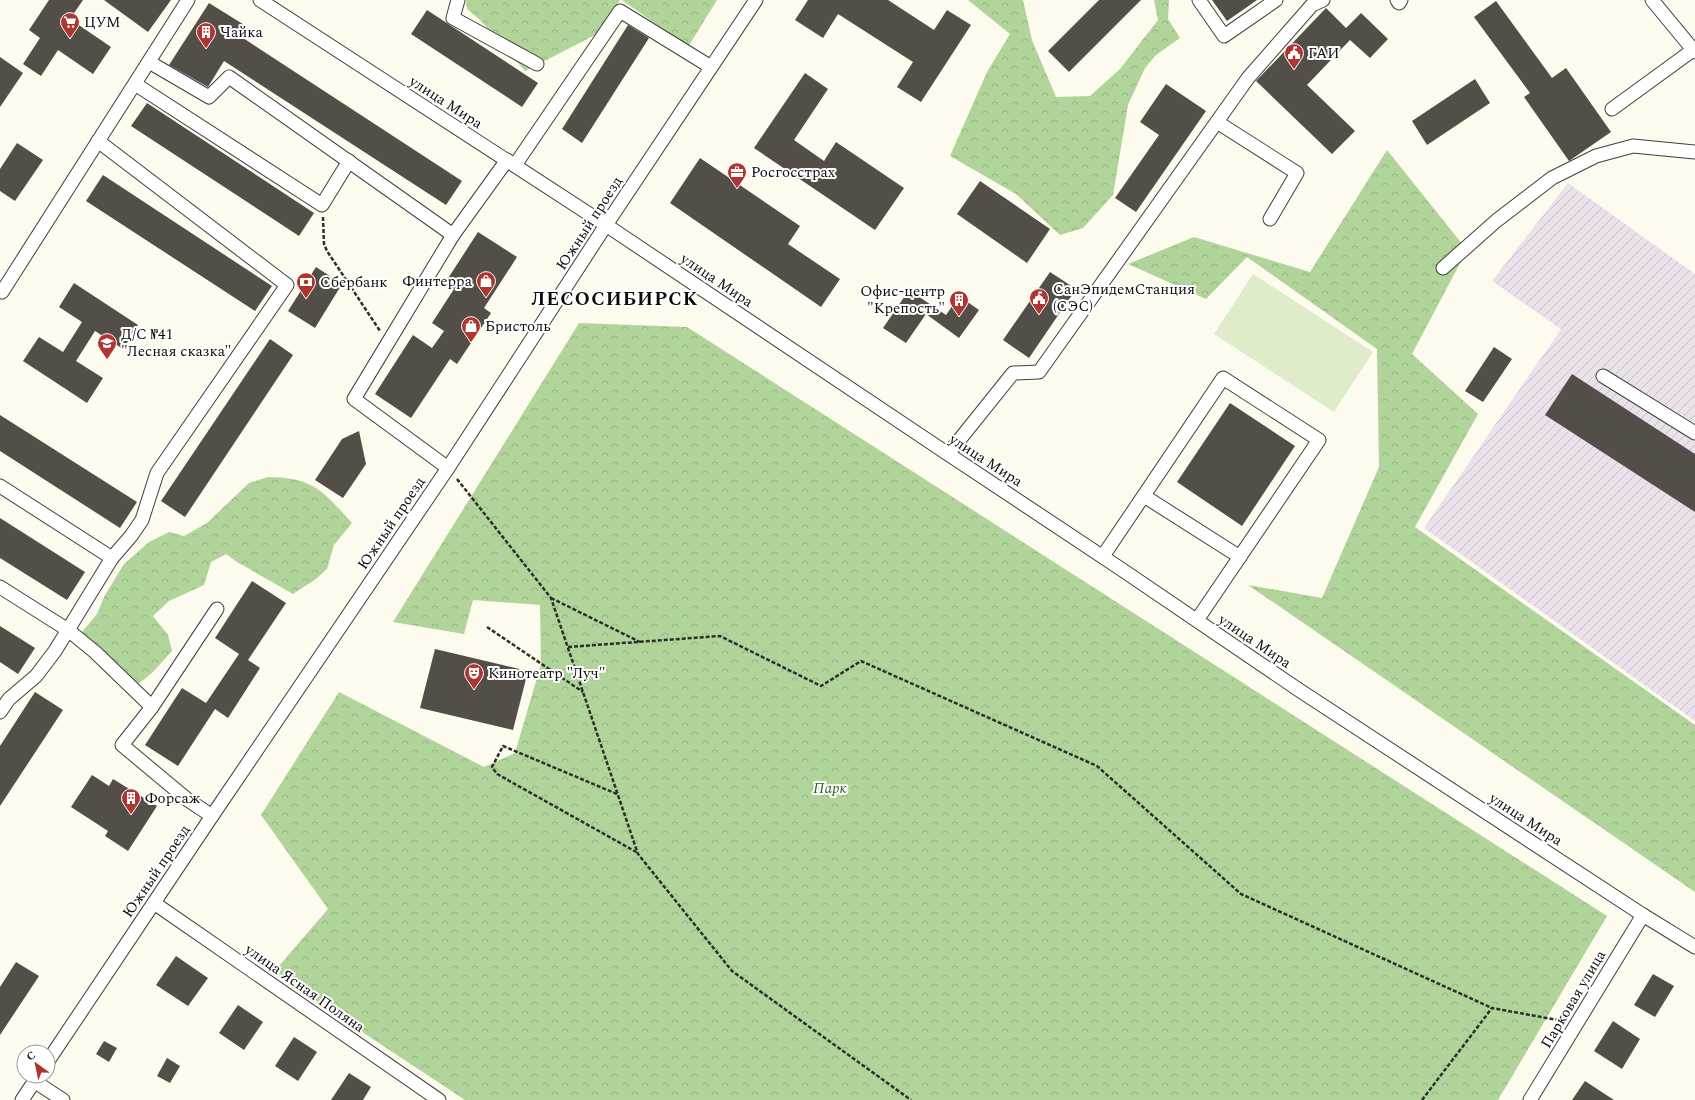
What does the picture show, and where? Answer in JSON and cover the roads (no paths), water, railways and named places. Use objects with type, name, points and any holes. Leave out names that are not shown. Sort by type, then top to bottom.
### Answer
[{"type":"street","points":[[0,291],[2,292],[188,0]]},
{"type":"street","name":"улица Мира","points":[[260,0],[606,224],[948,454],[1103,556],[1299,690],[1643,915],[1695,947]]},
{"type":"street","points":[[458,0],[453,18],[537,64]]},
{"type":"street","name":"Южный проезд","points":[[56,1049],[448,468],[606,224],[756,0]]},
{"type":"street","points":[[1199,0],[1224,36],[1276,0]]},
{"type":"street","points":[[948,454],[1013,373],[1039,372],[1248,78],[1312,5],[1323,0]]},
{"type":"street","points":[[1397,0],[1399,3],[1401,0]]},
{"type":"street","points":[[1612,109],[1694,51],[1652,0]]},
{"type":"street","points":[[448,468],[354,399],[453,235],[511,162],[620,11],[711,67]]},
{"type":"street","points":[[149,62],[209,97],[228,77],[453,235]]},
{"type":"street","points":[[135,84],[322,205],[349,161]]},
{"type":"street","points":[[1217,122],[1297,173],[1270,219]]},
{"type":"street","points":[[0,712],[9,699],[36,676],[55,651],[112,558],[131,536],[142,520],[157,473],[287,285],[98,141]]},
{"type":"street","points":[[1443,268],[1496,221],[1552,178],[1596,156],[1633,146],[1695,152]]},
{"type":"street","points":[[1603,376],[1695,433]]},
{"type":"street","points":[[1103,556],[1223,378],[1318,440],[1197,620]]},
{"type":"street","points":[[0,486],[112,558]]},
{"type":"street","points":[[1144,496],[1240,557]]},
{"type":"street","points":[[0,587],[68,630],[95,652],[152,707]]},
{"type":"street","points":[[212,816],[188,800],[122,745],[152,707],[217,609]]},
{"type":"street","name":"улица Ясная Поляна","points":[[154,903],[439,1100]]},
{"type":"street","name":"Парковая улица","points":[[1530,1100],[1643,915]]},
{"type":"street","points":[[22,1100],[33,1084]]},
{"type":"street","points":[[42,1084],[62,1100]]},
{"type":"place","name":"ЦУМ","points":[[70,39]]},
{"type":"place","name":"Чайка","points":[[206,49]]},
{"type":"place","name":"ГАИ","points":[[1294,70]]},
{"type":"place","name":"Росгосстрах","points":[[737,189]]},
{"type":"place","name":"Финтерра","points":[[486,298]]},
{"type":"place","name":"Сбербанк","points":[[306,299]]},
{"type":"place","name":"СанЭпидемСтанция (СЭС)","points":[[1039,315]]},
{"type":"place","name":"Офис-центр \"Крепость\"","points":[[959,317]]},
{"type":"place","name":"Бристоль","points":[[471,343]]},
{"type":"place","name":"Д/С №41 \"Лесная сказка\"","points":[[107,360]]},
{"type":"place","name":"Кинотеатр \"Луч\"","points":[[474,690]]},
{"type":"place","name":"Форсаж","points":[[131,815]]},
{"type":"district","name":"ЛЕСОСИБИРСК","points":[[615,298]]},
{"type":"park label","name":"Парк","points":[[830,788]]}]
